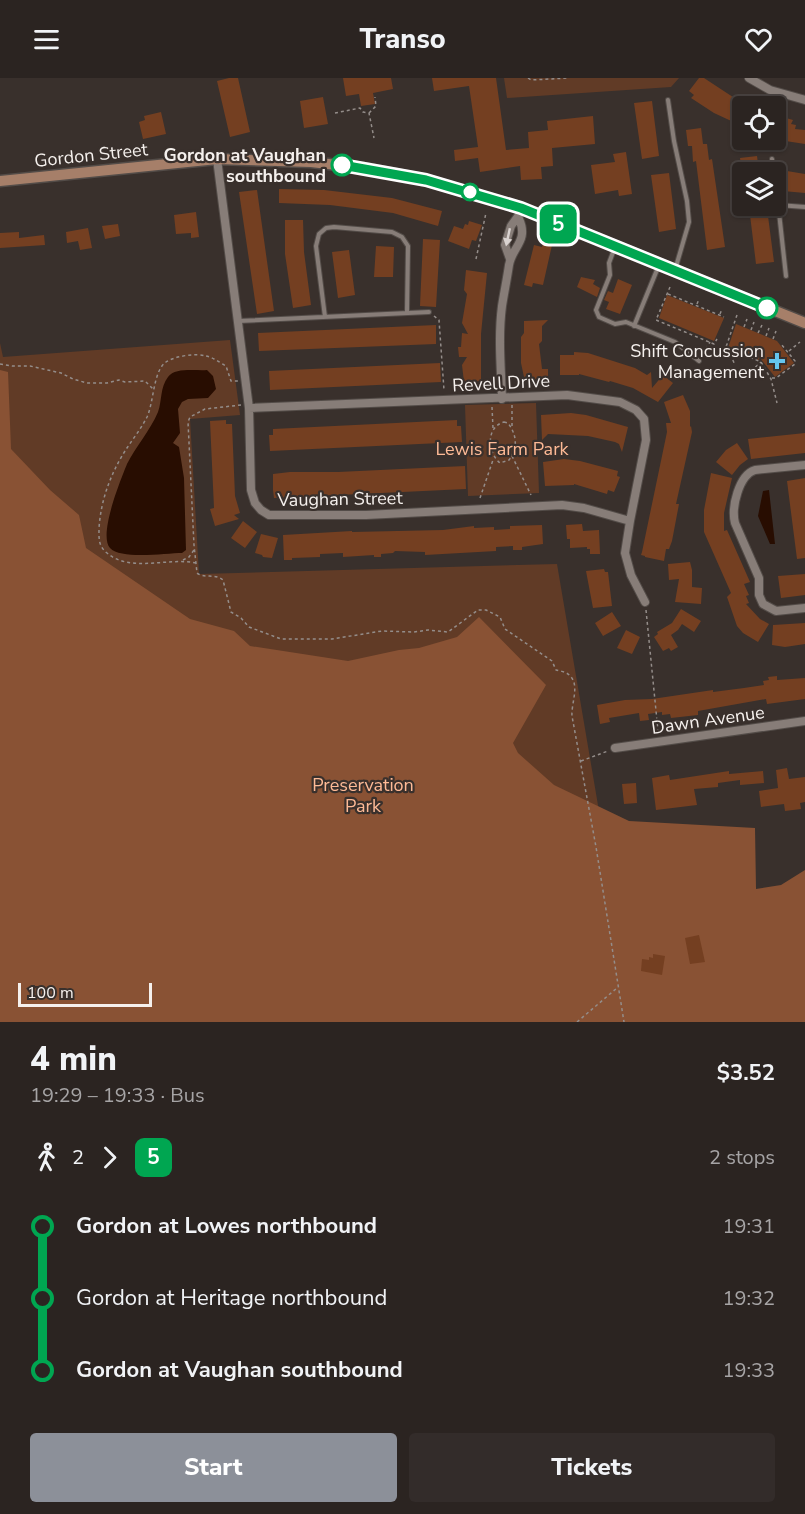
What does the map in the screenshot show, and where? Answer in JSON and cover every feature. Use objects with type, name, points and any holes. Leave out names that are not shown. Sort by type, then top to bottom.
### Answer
[{"type":"main road","name":"Gordon Street","points":[[0,181],[217,159],[311,162],[363,168],[426,180],[615,247],[805,323]]},
{"type":"street","points":[[749,78],[770,90],[805,100]]},
{"type":"street","name":"Vaughan Street","points":[[217,159],[249,406],[250,490],[255,503],[261,510],[268,515],[366,515],[562,505],[584,507],[630,521]]},
{"type":"street","points":[[510,259],[518,248],[523,228],[520,214]]},
{"type":"street","points":[[502,399],[500,351],[502,308],[510,259],[506,245],[511,226],[520,214]]},
{"type":"street","name":"Revell Drive","points":[[249,406],[567,395],[620,402],[636,410],[644,419],[646,440],[625,553],[630,575],[645,602]]},
{"type":"street","points":[[805,465],[755,470],[748,473],[741,483],[733,513],[735,523],[759,578],[759,595],[763,604],[776,611],[805,608]]},
{"type":"street","name":"Dawn Avenue","points":[[615,748],[805,721]]},
{"type":"lane","points":[[668,100],[689,222],[674,270]]},
{"type":"lane","points":[[786,206],[805,207]]},
{"type":"lane","points":[[779,216],[786,276]]},
{"type":"lane","points":[[325,317],[316,246],[319,234],[326,228],[334,227],[392,232],[402,237],[408,246],[407,312]]},
{"type":"lane","points":[[615,247],[609,263],[610,274],[596,310],[599,317],[615,324],[626,322],[675,342],[699,361]]},
{"type":"lane","points":[[634,326],[659,264]]},
{"type":"lane","points":[[237,321],[429,312]]},
{"type":"path","points":[[528,78],[531,80],[568,78]]},
{"type":"path","points":[[369,114],[376,106],[375,97]]},
{"type":"path","points":[[334,113],[360,108],[369,114]]},
{"type":"path","points":[[369,114],[374,138]]},
{"type":"path","points":[[476,259],[486,213]]},
{"type":"path","points":[[670,287],[656,320],[714,344],[717,339]]},
{"type":"path","points":[[667,294],[724,317]]},
{"type":"path","points":[[696,305],[699,299]]},
{"type":"path","points":[[719,315],[722,309]]},
{"type":"path","points":[[429,312],[439,320],[444,390]]},
{"type":"path","points":[[735,365],[727,348],[731,328],[737,315]]},
{"type":"path","points":[[744,327],[747,319]]},
{"type":"path","points":[[751,330],[754,322]]},
{"type":"path","points":[[758,333],[762,325]]},
{"type":"path","points":[[766,336],[769,328]]},
{"type":"path","points":[[773,339],[776,331]]},
{"type":"path","points":[[705,350],[710,342]]},
{"type":"path","points":[[788,351],[800,342]]},
{"type":"path","points":[[771,379],[786,371],[795,361],[780,344]]},
{"type":"path","points":[[727,348],[760,362],[771,379],[777,403]]},
{"type":"path","points":[[196,563],[129,562],[109,555],[102,549],[99,541],[100,518],[108,483],[147,417],[158,371],[162,365],[173,358],[207,356],[226,366],[231,381],[245,380]]},
{"type":"path","points":[[751,371],[760,362]]},
{"type":"path","points":[[0,364],[30,366],[61,373],[73,380],[87,383],[107,384],[117,380],[145,381],[154,391]]},
{"type":"path","points":[[786,371],[786,376]]},
{"type":"path","points":[[511,398],[512,428]]},
{"type":"path","points":[[492,399],[492,428],[494,429]]},
{"type":"path","points":[[249,406],[205,409],[189,418],[188,453],[196,563],[199,575],[215,576],[223,580],[229,608],[234,615],[241,618],[249,627],[281,639],[332,639],[382,631],[445,632],[478,610],[496,615],[502,620],[505,629],[552,661],[556,670],[570,675],[573,679],[572,716],[624,1022]]},
{"type":"path","points":[[480,498],[494,458],[490,445],[494,429],[498,424],[508,423],[516,438],[512,456],[505,462],[494,458]]},
{"type":"path","points":[[512,456],[531,495]]},
{"type":"path","points":[[180,562],[189,557],[194,550]]},
{"type":"path","points":[[645,602],[658,732]]},
{"type":"path","points":[[580,762],[615,748]]},
{"type":"path","points":[[577,1022],[617,987]]},
{"type":"green space","points":[[504,78],[679,78],[671,87],[507,98]]},
{"type":"green space","name":"Preservation Park","points":[[230,340],[240,415],[190,419],[199,574],[557,564],[634,1017],[805,1022],[0,1022],[0,343],[3,357]]},
{"type":"green space","name":"Preservation Park","points":[[0,370],[8,372],[11,449],[50,490],[79,515],[86,548],[190,619],[234,631],[250,646],[348,661],[419,648],[457,637],[479,617],[546,685],[513,743],[518,753],[554,785],[629,821],[755,828],[756,889],[781,885],[805,870],[805,1022],[0,1022]]},
{"type":"green space","name":"Lewis Farm Park","points":[[536,403],[539,493],[468,496],[465,405]]},
{"type":"shaded area","points":[[207,370],[213,376],[216,389],[208,398],[188,399],[182,402],[178,409],[180,433],[173,443],[179,447],[184,478],[186,550],[182,553],[144,555],[116,552],[110,548],[107,541],[112,507],[127,464],[158,412],[165,381],[176,372]]},
{"type":"shaded area","points":[[769,490],[775,544],[770,544],[758,516],[763,491]]},
{"type":"building","points":[[238,78],[250,132],[230,137],[217,81]]},
{"type":"building","points":[[343,78],[391,78],[393,89],[373,93],[375,104],[361,106],[359,94],[346,96]]},
{"type":"building","points":[[432,78],[496,78],[506,150],[529,148],[528,132],[548,130],[547,121],[593,116],[595,144],[552,148],[553,166],[541,167],[542,179],[521,180],[520,166],[480,172],[478,158],[455,161],[454,150],[478,147],[469,86],[434,91]]},
{"type":"building","points":[[699,78],[704,78],[732,96],[732,121],[691,98],[694,95],[689,91]]},
{"type":"building","points":[[323,97],[328,124],[304,128],[300,101]]},
{"type":"building","points":[[652,101],[659,156],[642,159],[634,103]]},
{"type":"building","points":[[161,112],[166,134],[143,139],[139,122],[145,120],[144,116]]},
{"type":"building","points":[[786,118],[793,120],[791,124],[796,125],[795,129],[805,130],[805,144],[786,141]]},
{"type":"building","points":[[701,128],[703,144],[707,144],[709,160],[712,159],[725,247],[707,250],[696,161],[693,162],[692,146],[688,146],[686,130]]},
{"type":"building","points":[[626,152],[632,194],[619,196],[618,190],[595,194],[591,165],[615,162],[613,154]]},
{"type":"building","points":[[757,156],[758,162],[741,162],[740,158]]},
{"type":"building","points":[[787,171],[805,174],[805,193],[786,191]]},
{"type":"building","points":[[669,173],[676,229],[659,232],[651,175]]},
{"type":"building","points":[[279,189],[324,190],[392,198],[442,211],[438,226],[393,213],[330,205],[279,203]]},
{"type":"building","points":[[257,190],[274,311],[257,314],[239,192]]},
{"type":"building","points":[[196,212],[199,237],[191,238],[191,233],[176,234],[174,215]]},
{"type":"building","points":[[750,216],[768,216],[774,262],[756,264]]},
{"type":"building","points":[[285,220],[303,220],[304,252],[311,305],[293,308],[285,254]]},
{"type":"building","points":[[469,221],[482,225],[476,241],[472,240],[469,249],[448,241],[454,226],[463,229]]},
{"type":"building","points":[[118,224],[120,236],[105,239],[102,226]]},
{"type":"building","points":[[88,228],[92,248],[80,250],[78,241],[67,243],[66,232]]},
{"type":"building","points":[[19,232],[19,238],[44,235],[45,245],[0,248],[0,233]]},
{"type":"building","points":[[423,239],[440,240],[436,307],[420,306]]},
{"type":"building","points":[[543,243],[552,245],[543,285],[533,283],[532,287],[524,285],[534,245],[542,247]]},
{"type":"building","points":[[376,246],[394,247],[393,277],[374,277]]},
{"type":"building","points":[[349,250],[355,295],[338,298],[332,252]]},
{"type":"building","points":[[466,270],[487,273],[481,334],[481,381],[464,382],[462,365],[467,357],[459,357],[458,347],[461,347],[462,333],[468,334],[462,323],[467,294],[464,290]]},
{"type":"building","points":[[581,277],[595,280],[593,284],[600,288],[597,297],[577,287]]},
{"type":"building","points":[[618,279],[632,285],[620,314],[606,309],[609,302],[604,300],[608,291],[613,293]]},
{"type":"building","points":[[667,295],[724,318],[714,341],[659,318]]},
{"type":"building","points":[[548,320],[542,326],[542,341],[539,344],[542,369],[548,369],[548,379],[528,379],[528,376],[524,377],[521,363],[521,337],[524,333],[524,321]]},
{"type":"building","points":[[736,324],[777,341],[794,363],[775,377],[760,358],[758,360],[728,348]]},
{"type":"building","points":[[436,325],[436,344],[259,351],[258,333]]},
{"type":"building","points":[[574,352],[588,353],[635,368],[647,375],[651,372],[652,388],[663,375],[673,383],[658,402],[633,388],[610,381],[579,374],[560,375],[560,355],[574,355]]},
{"type":"building","points":[[440,363],[441,382],[270,390],[269,371]]},
{"type":"building","points":[[683,395],[690,411],[692,432],[676,504],[679,504],[672,541],[669,549],[666,549],[664,561],[641,555],[667,432],[666,423],[671,423],[664,402]]},
{"type":"building","points":[[571,413],[628,427],[622,452],[619,444],[615,442],[588,436],[548,434],[542,440],[541,415]]},
{"type":"building","points":[[226,420],[226,424],[232,424],[235,496],[240,513],[234,515],[239,519],[215,526],[210,509],[214,508],[210,421]]},
{"type":"building","points":[[457,420],[457,426],[461,426],[462,442],[270,451],[269,435],[273,435],[273,429]]},
{"type":"building","points":[[805,433],[805,453],[751,459],[748,439]]},
{"type":"building","points":[[737,443],[748,459],[732,475],[716,462],[726,450]]},
{"type":"building","points":[[564,459],[618,471],[617,476],[620,477],[614,492],[608,490],[607,494],[574,484],[545,486],[543,462]]},
{"type":"building","points":[[465,466],[466,489],[274,498],[273,474]]},
{"type":"building","points":[[711,473],[732,478],[724,513],[724,531],[727,530],[750,582],[744,584],[749,595],[746,596],[749,603],[746,604],[760,619],[769,624],[758,642],[743,633],[737,626],[727,597],[731,593],[704,532],[704,510]]},
{"type":"building","points":[[805,478],[805,558],[797,559],[787,481]]},
{"type":"building","points":[[243,521],[257,532],[245,548],[231,538]]},
{"type":"building","points":[[582,524],[583,531],[599,530],[600,554],[590,554],[590,549],[587,547],[570,548],[566,525]]},
{"type":"building","points":[[542,525],[543,544],[522,547],[522,550],[513,550],[513,546],[496,547],[496,551],[425,555],[425,552],[395,551],[381,554],[381,557],[374,557],[374,555],[343,557],[343,553],[284,560],[283,535],[352,531],[443,530],[474,526],[474,528],[494,527],[494,530],[510,529],[510,526]]},
{"type":"building","points":[[261,534],[278,538],[272,558],[255,553]]},
{"type":"building","points":[[690,562],[692,587],[702,588],[701,604],[675,602],[679,579],[669,580],[668,564]]},
{"type":"building","points":[[604,569],[608,572],[612,606],[593,608],[586,571]]},
{"type":"building","points":[[805,574],[805,595],[781,598],[778,576]]},
{"type":"building","points":[[681,609],[701,621],[694,632],[682,624],[671,635],[678,647],[671,651],[669,648],[663,651],[654,637],[658,634],[657,632],[672,623]]},
{"type":"building","points":[[612,612],[621,626],[603,636],[595,623]]},
{"type":"building","points":[[805,623],[805,644],[785,647],[772,645],[773,625]]},
{"type":"building","points":[[626,630],[640,637],[632,654],[617,648]]},
{"type":"building","points":[[777,676],[777,680],[805,678],[805,699],[767,704],[766,699],[698,711],[698,715],[671,718],[670,714],[662,715],[662,712],[648,714],[649,720],[640,721],[639,713],[609,718],[610,722],[600,724],[597,705],[764,685],[763,681],[769,680],[768,677]]},
{"type":"building","points":[[787,768],[789,779],[805,777],[805,802],[800,803],[801,809],[785,811],[784,804],[761,807],[759,791],[778,788],[776,770]]},
{"type":"building","points":[[729,771],[729,774],[763,771],[764,783],[740,785],[740,780],[718,783],[718,787],[694,789],[697,805],[656,810],[652,778],[669,775],[670,780]]},
{"type":"building","points":[[636,783],[637,803],[624,804],[622,784]]},
{"type":"building","points":[[699,935],[705,962],[690,964],[685,938]]},
{"type":"building","points":[[653,954],[665,956],[662,975],[641,971],[642,959],[649,960],[649,957],[653,958]]},
{"type":"bus line","name":"5","points":[[342,165],[426,180],[521,208],[767,308]]},
{"type":"place","name":"Gordon at Vaughan southbound","points":[[342,165]]},
{"type":"place","name":"Shift Concussion Management","points":[[777,361]]}]
